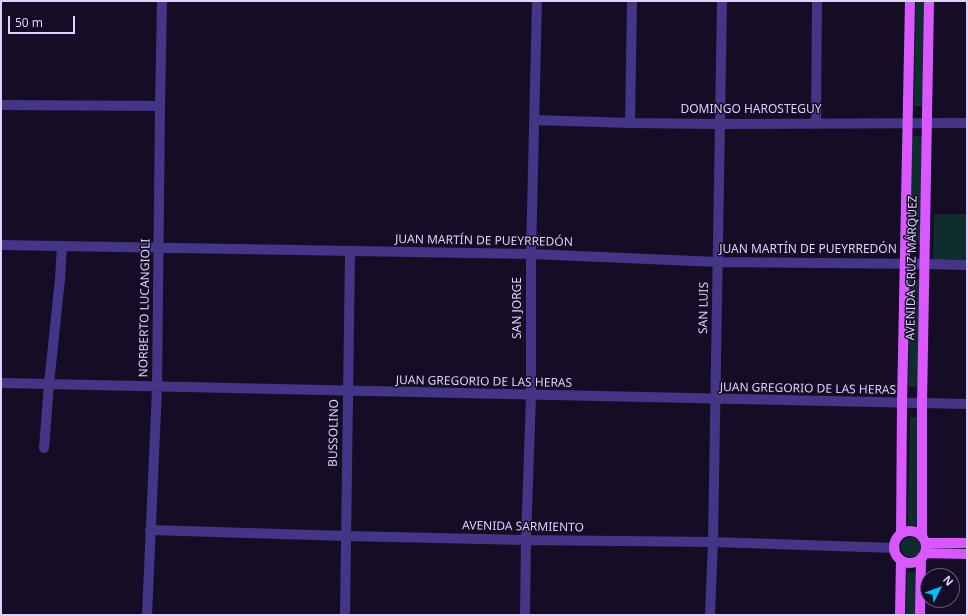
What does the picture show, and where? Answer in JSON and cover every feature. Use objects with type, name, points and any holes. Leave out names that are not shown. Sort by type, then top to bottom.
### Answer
[{"type":"main road","name":"AVENIDA CRUZ MÁRQUEZ","points":[[901,534],[910,1]]},
{"type":"main road","name":"AVENIDA CRUZ MÁRQUEZ","points":[[920,615],[923,548],[922,404],[929,1]]},
{"type":"main road","points":[[910,531],[918,534],[923,548],[918,561],[910,563],[901,560],[896,553],[896,540],[901,534],[910,531]]},
{"type":"main road","points":[[923,548],[967,543]]},
{"type":"main road","points":[[923,548],[967,554]]},
{"type":"main road","points":[[900,615],[901,560]]},
{"type":"street","name":"NORBERTO LUCANGIOLI","points":[[147,615],[157,388],[162,1]]},
{"type":"street","name":"SAN JORGE","points":[[525,615],[531,396],[531,254],[537,1]]},
{"type":"street","points":[[630,123],[632,1]]},
{"type":"street","name":"SAN LUIS","points":[[710,615],[716,401],[722,1]]},
{"type":"street","points":[[816,124],[817,1]]},
{"type":"street","points":[[1,105],[160,106]]},
{"type":"street","name":"DOMINGO HAROSTEGUY","points":[[534,120],[720,124],[967,123]]},
{"type":"street","name":"JUAN MARTÍN DE PUEYRREDÓN","points":[[1,245],[531,254],[718,262],[967,265]]},
{"type":"street","points":[[44,448],[62,246]]},
{"type":"street","name":"BUSSOLINO","points":[[345,615],[350,251]]},
{"type":"street","name":"JUAN GREGORIO DE LAS HERAS","points":[[1,383],[716,401],[967,404]]},
{"type":"street","name":"AVENIDA SARMIENTO","points":[[150,530],[526,540],[713,542],[895,548]]},
{"type":"green space","points":[[916,1],[926,1],[924,106],[914,106]]},
{"type":"green space","points":[[912,136],[922,136],[920,244],[910,244]]},
{"type":"green space","points":[[934,214],[967,214],[967,260],[933,260]]},
{"type":"green space","points":[[910,279],[921,279],[918,387],[908,387]]},
{"type":"green space","points":[[910,417],[920,417],[918,526],[908,525]]},
{"type":"green space","points":[[911,537],[918,540],[921,547],[918,554],[911,557],[904,554],[901,547],[904,540]]},
{"type":"green space","points":[[907,572],[917,573],[916,615],[906,615]]}]
